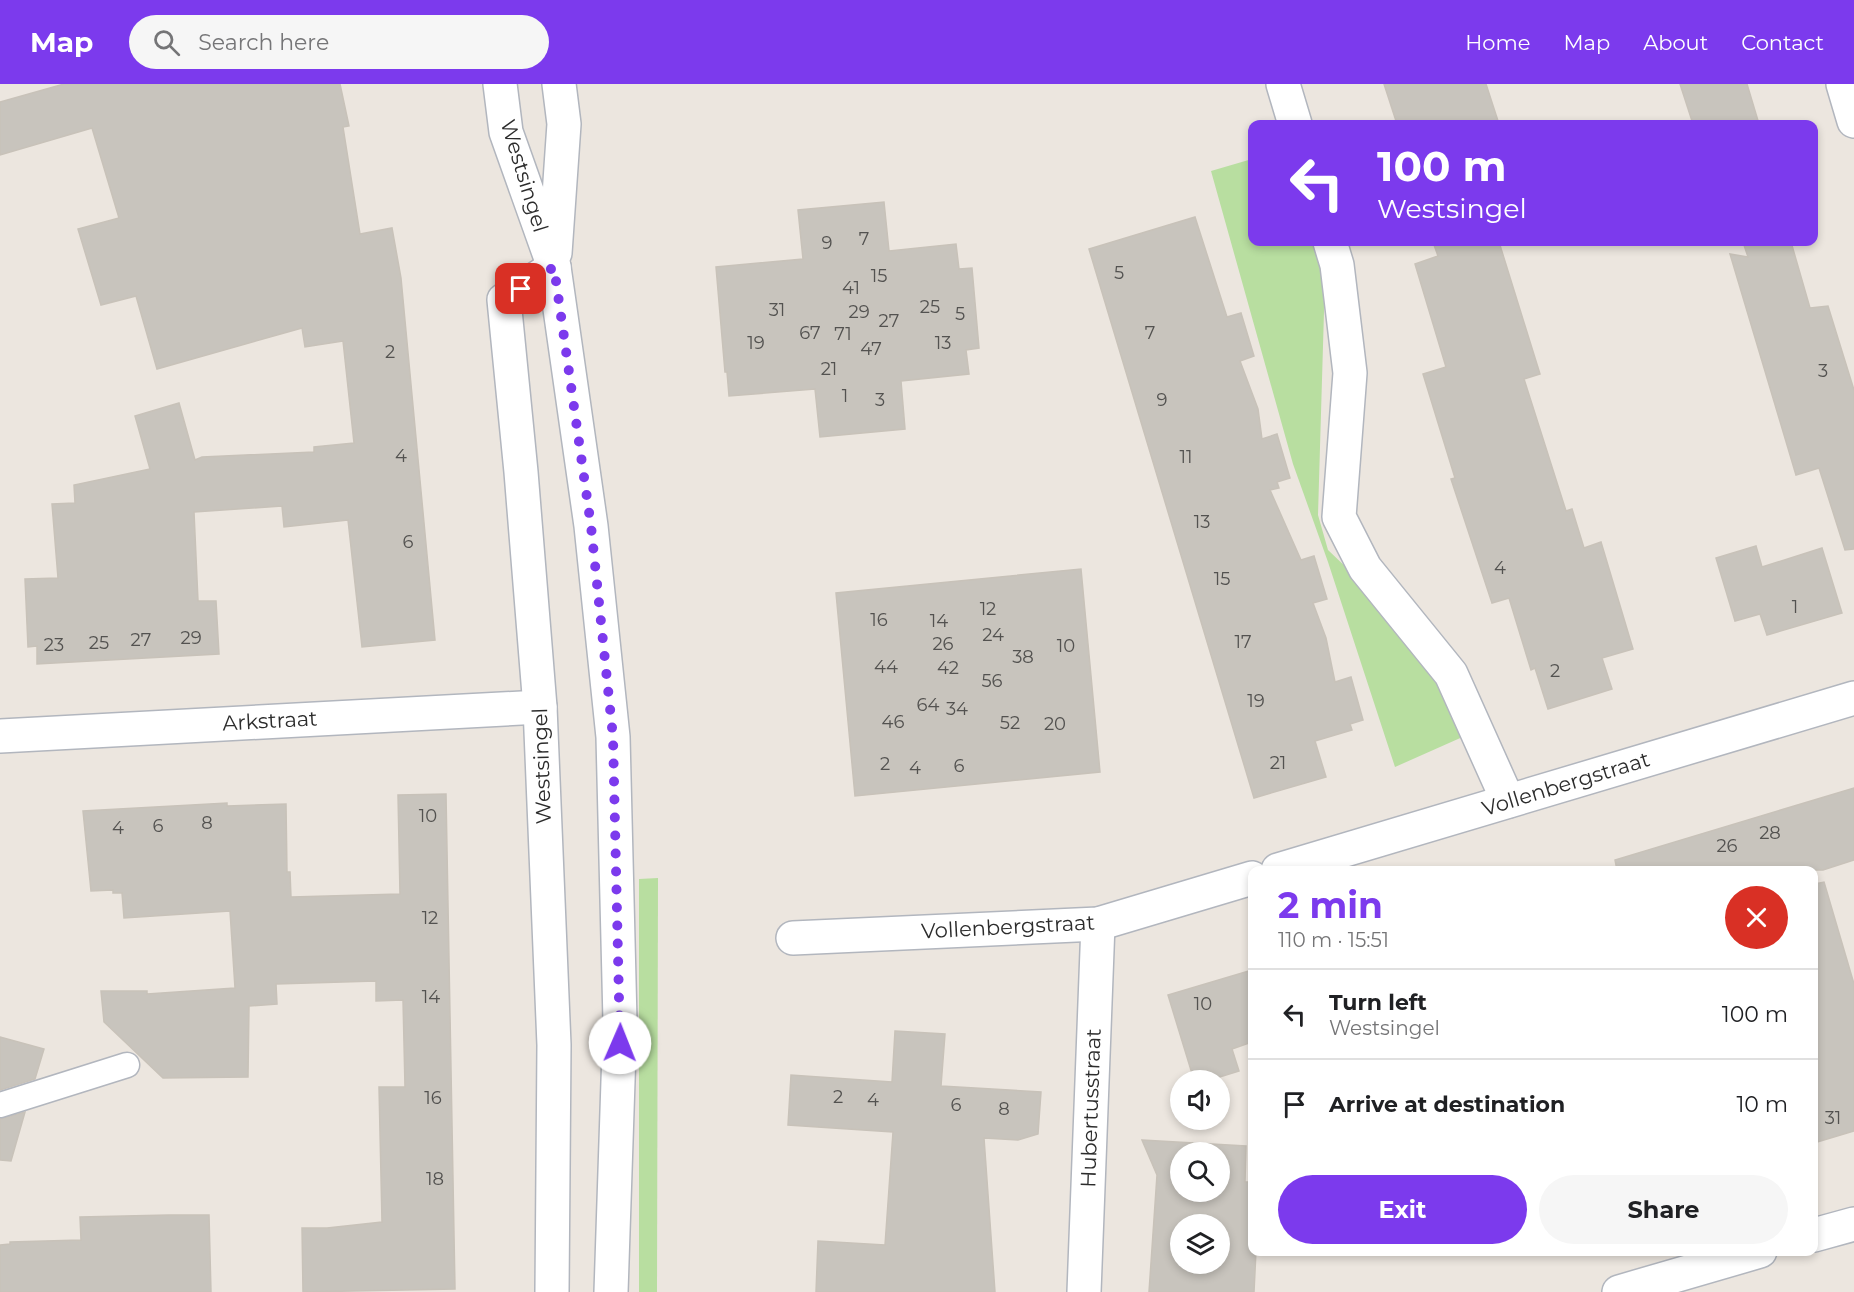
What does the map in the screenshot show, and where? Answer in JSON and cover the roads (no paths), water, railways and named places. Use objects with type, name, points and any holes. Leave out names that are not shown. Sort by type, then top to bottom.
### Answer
[{"type":"street","name":"Westsingel","points":[[500,84],[506,132],[554,267],[591,526],[613,737],[620,1021],[611,1292]]},
{"type":"street","name":"Westsingel","points":[[554,267],[564,124],[559,84]]},
{"type":"street","points":[[1283,84],[1294,120]]},
{"type":"street","points":[[1843,84],[1854,121]]},
{"type":"street","points":[[1331,246],[1337,265],[1350,374],[1339,517],[1365,568],[1451,674],[1508,801]]},
{"type":"street","name":"Westsingel","points":[[552,1292],[554,1045],[540,707],[504,300],[554,267]]},
{"type":"street","name":"Vollenbergstraat","points":[[1291,866],[1854,698]]},
{"type":"street","name":"Arkstraat","points":[[0,736],[540,707]]},
{"type":"street","name":"Vollenbergstraat","points":[[793,938],[1098,924],[1248,879]]},
{"type":"street","name":"Hubertusstraat","points":[[1084,1292],[1098,924]]},
{"type":"street","points":[[1818,1234],[1854,1224]]},
{"type":"street","points":[[1619,1292],[1743,1256]]},
{"type":"lane","points":[[0,1105],[127,1065]]}]
